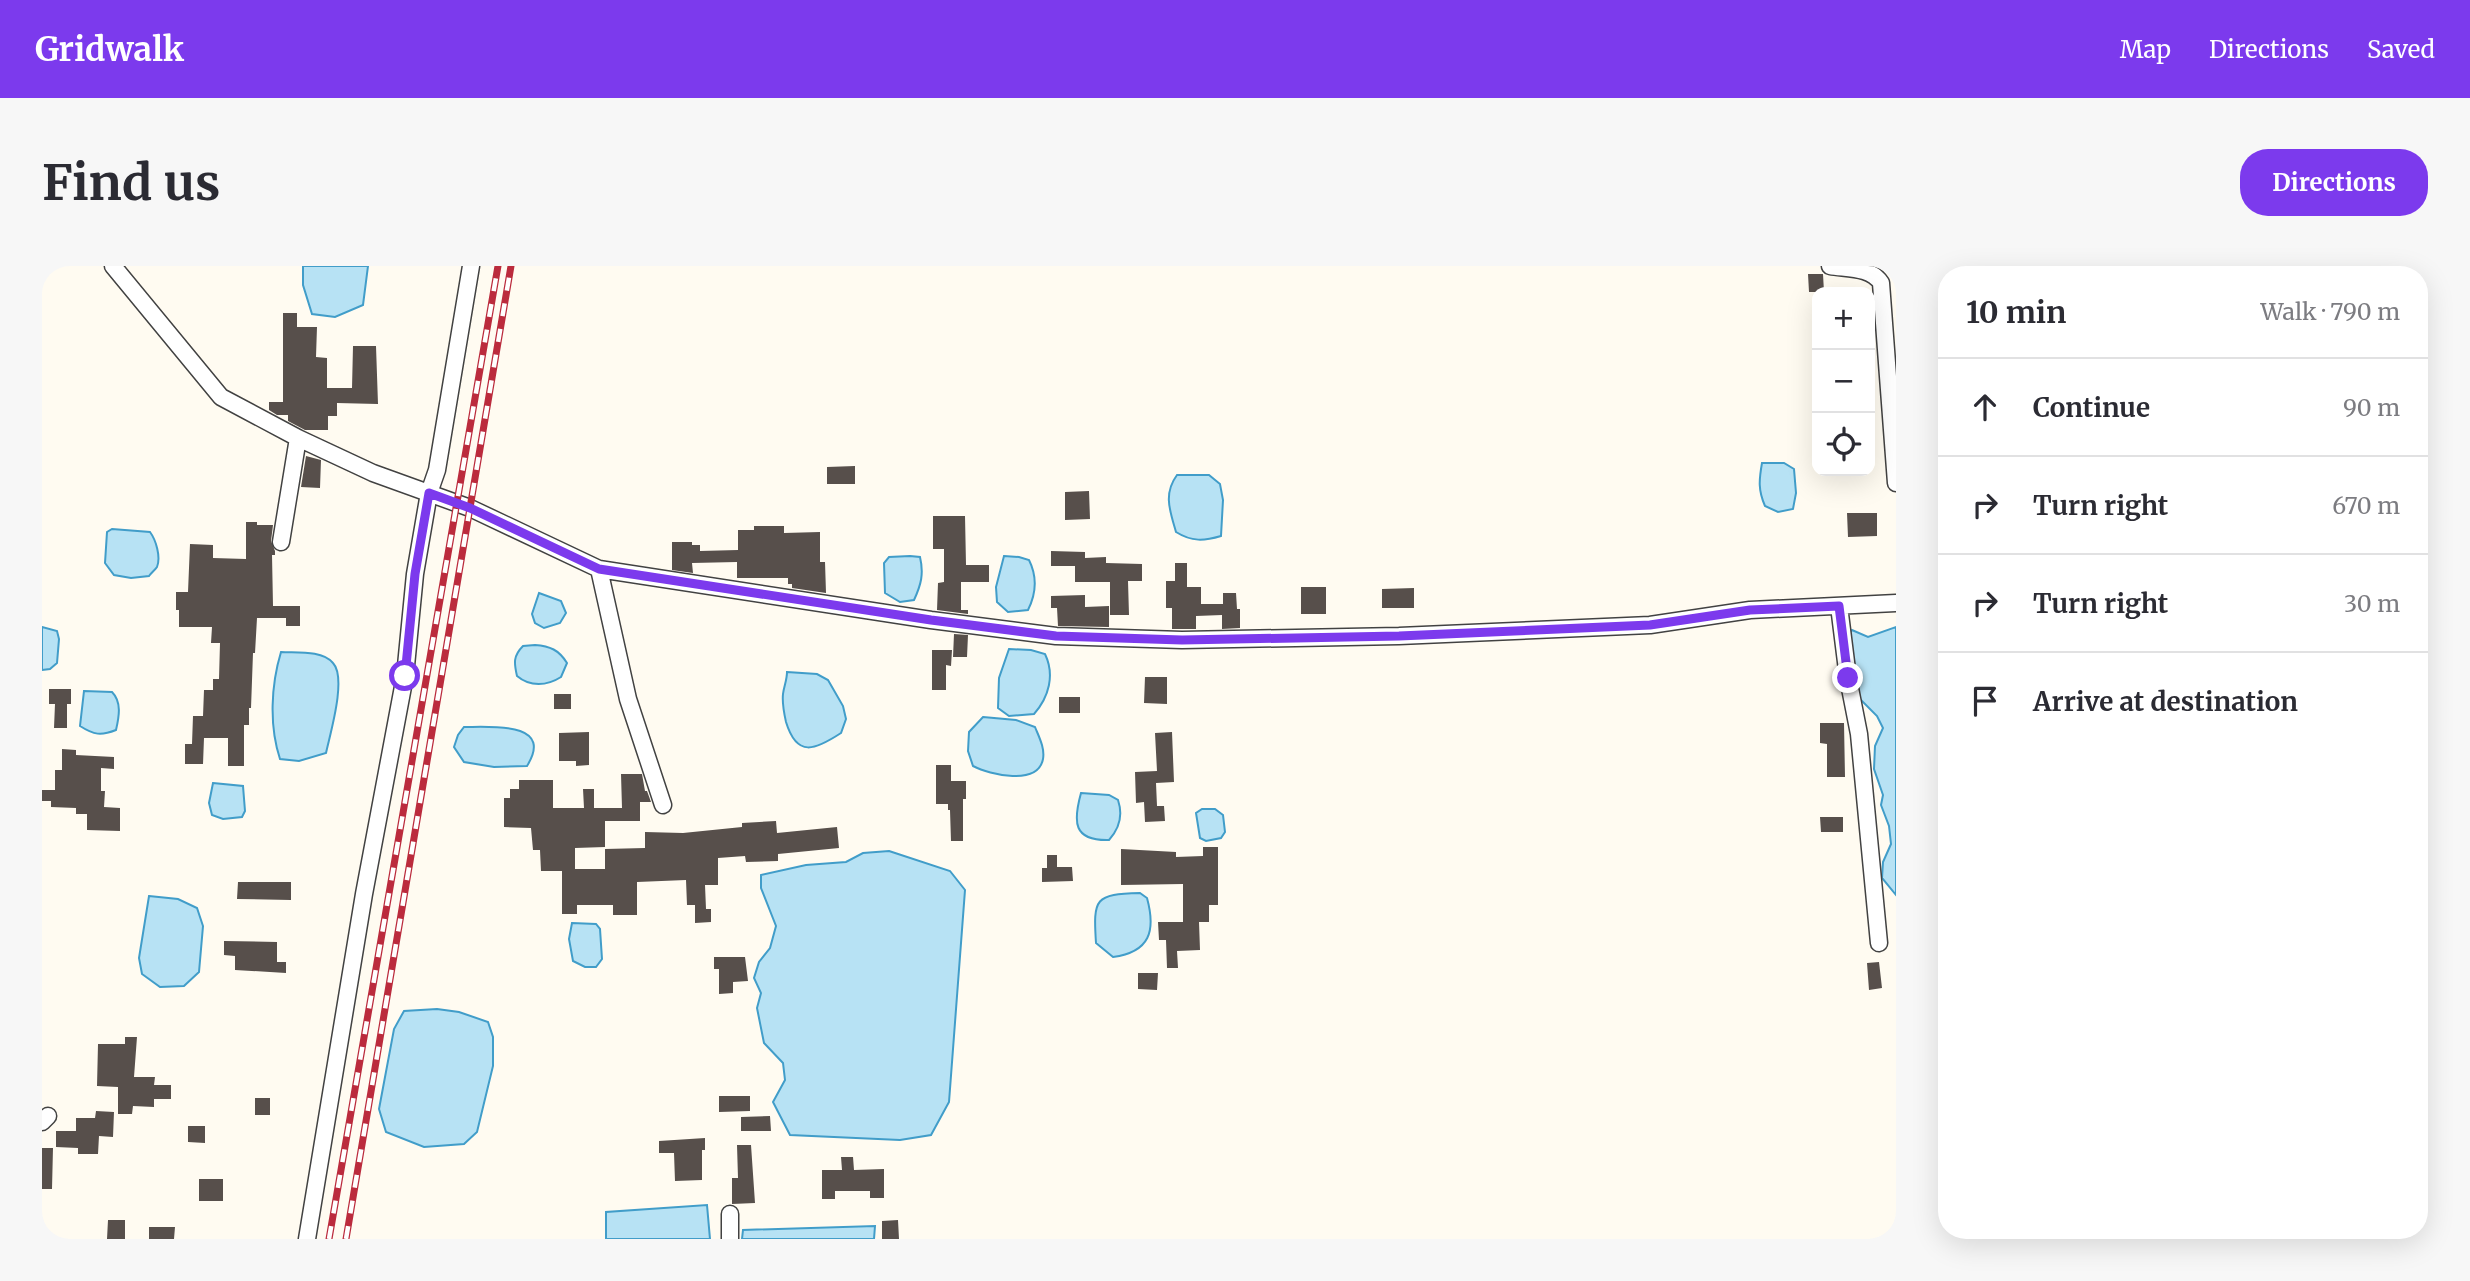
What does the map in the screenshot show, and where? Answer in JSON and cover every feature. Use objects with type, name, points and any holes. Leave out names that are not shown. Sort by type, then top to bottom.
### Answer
[{"type":"street","points":[[113,266],[220,397],[298,438],[373,472],[470,508],[599,569],[931,620],[1056,636],[1154,639],[1399,636],[1650,625],[1750,610],[1896,603]]},
{"type":"street","points":[[307,1239],[364,894],[405,676],[415,574],[429,493],[437,470],[471,266]]},
{"type":"street","points":[[1830,266],[1876,275],[1881,283],[1891,346],[1896,484]]},
{"type":"street","points":[[281,542],[298,438]]},
{"type":"street","points":[[599,569],[628,699],[663,805]]},
{"type":"street","points":[[1839,606],[1848,678],[1859,734],[1879,943]]},
{"type":"street","points":[[730,1214],[730,1239]]},
{"type":"water","points":[[303,266],[368,266],[363,305],[335,317],[312,314],[303,285]]},
{"type":"water","points":[[1762,463],[1784,463],[1794,469],[1796,493],[1793,509],[1778,512],[1765,506],[1760,485]]},
{"type":"water","points":[[1177,475],[1209,475],[1220,484],[1223,500],[1221,536],[1198,540],[1176,532],[1169,496]]},
{"type":"water","points":[[112,529],[150,532],[156,544],[158,558],[157,567],[149,576],[131,578],[114,575],[105,563],[107,532]]},
{"type":"water","points":[[1004,556],[1029,560],[1034,585],[1028,610],[1008,612],[997,602],[996,587]]},
{"type":"water","points":[[889,557],[920,557],[921,579],[914,600],[900,602],[885,593],[884,563]]},
{"type":"water","points":[[539,593],[561,601],[566,613],[560,623],[544,628],[535,623],[532,614]]},
{"type":"water","points":[[42,627],[57,631],[59,639],[57,663],[50,669],[42,670]]},
{"type":"water","points":[[1896,627],[1896,895],[1882,878],[1883,862],[1891,844],[1889,826],[1881,805],[1883,795],[1874,769],[1875,746],[1883,728],[1877,716],[1860,699],[1845,638],[1852,630],[1868,637]]},
{"type":"water","points":[[523,646],[545,646],[561,655],[567,663],[561,677],[539,684],[527,682],[517,676],[517,653]]},
{"type":"water","points":[[1009,649],[1045,654],[1050,670],[1049,686],[1034,714],[1009,716],[998,708],[999,678]]},
{"type":"water","points":[[281,652],[322,656],[333,663],[337,670],[338,693],[326,753],[299,761],[280,759],[274,733],[273,706],[275,678]]},
{"type":"water","points":[[787,672],[817,674],[828,680],[843,706],[846,719],[841,733],[815,746],[801,746],[796,741],[790,734],[783,708]]},
{"type":"water","points":[[84,691],[112,692],[118,705],[116,730],[98,734],[80,726]]},
{"type":"water","points":[[983,717],[1016,720],[1035,727],[1043,751],[1039,767],[1032,773],[1012,776],[973,766],[968,751],[969,732]]},
{"type":"water","points":[[464,727],[503,727],[526,734],[533,741],[533,751],[527,766],[494,767],[464,762],[454,747]]},
{"type":"water","points":[[213,783],[243,786],[245,811],[242,817],[223,819],[212,815],[209,803]]},
{"type":"water","points":[[1081,793],[1109,795],[1118,800],[1120,821],[1109,840],[1088,837],[1078,828],[1077,813]]},
{"type":"water","points":[[1202,809],[1215,809],[1223,815],[1225,832],[1221,838],[1206,841],[1200,838],[1196,813]]},
{"type":"water","points":[[889,851],[950,871],[965,890],[949,1102],[931,1135],[900,1140],[790,1135],[773,1102],[785,1080],[783,1063],[764,1043],[757,1008],[761,993],[754,978],[759,962],[770,948],[776,926],[761,888],[761,875],[806,865],[846,862],[863,853]]},
{"type":"water","points":[[1140,893],[1147,898],[1150,910],[1150,930],[1147,938],[1135,950],[1113,957],[1096,943],[1097,908],[1106,897]]},
{"type":"water","points":[[149,896],[178,899],[197,908],[203,926],[199,972],[184,986],[160,987],[142,974],[139,958]]},
{"type":"water","points":[[572,923],[596,924],[600,929],[602,959],[596,967],[585,967],[573,961],[569,939]]},
{"type":"water","points":[[437,1009],[459,1012],[488,1022],[493,1037],[493,1066],[477,1132],[464,1144],[424,1147],[386,1132],[379,1109],[394,1029],[404,1011]]},
{"type":"water","points":[[707,1205],[710,1239],[606,1239],[606,1212]]},
{"type":"water","points":[[875,1226],[874,1239],[742,1239],[743,1230]]},
{"type":"building","points":[[1808,274],[1823,274],[1824,287],[1812,287],[1812,292],[1809,292]]},
{"type":"building","points":[[283,313],[297,313],[297,327],[317,327],[316,357],[327,358],[327,388],[352,388],[353,346],[376,346],[378,404],[337,403],[337,416],[328,416],[328,430],[305,430],[288,421],[288,415],[277,415],[269,410],[269,402],[283,402]]},
{"type":"building","points":[[306,456],[321,460],[320,488],[301,487]]},
{"type":"building","points":[[855,466],[855,484],[827,484],[827,467]]},
{"type":"building","points":[[1089,491],[1090,519],[1065,520],[1065,492]]},
{"type":"building","points":[[1847,513],[1877,513],[1877,536],[1848,537]]},
{"type":"building","points":[[933,516],[965,516],[966,565],[989,565],[989,582],[961,582],[961,610],[968,610],[968,614],[937,610],[938,583],[944,582],[944,549],[933,549]]},
{"type":"building","points":[[246,522],[273,525],[273,606],[300,606],[300,626],[286,626],[286,618],[257,618],[249,725],[244,725],[244,766],[228,766],[228,738],[204,738],[203,764],[185,764],[185,744],[192,744],[193,716],[203,716],[204,690],[213,690],[213,679],[219,679],[220,643],[211,643],[212,627],[179,627],[176,592],[188,592],[190,544],[213,545],[213,558],[246,559]]},
{"type":"building","points":[[754,526],[784,526],[784,533],[820,532],[820,562],[825,562],[826,593],[792,588],[792,584],[788,584],[788,578],[737,578],[737,562],[692,563],[693,573],[672,570],[672,542],[692,542],[692,545],[700,545],[700,551],[738,550],[738,530],[754,530]]},
{"type":"building","points":[[1051,551],[1085,552],[1085,558],[1106,557],[1106,563],[1142,564],[1142,581],[1128,581],[1129,615],[1110,615],[1110,582],[1075,582],[1075,566],[1051,566]]},
{"type":"building","points":[[1175,563],[1187,563],[1187,587],[1201,587],[1201,604],[1223,604],[1223,593],[1236,593],[1237,609],[1240,609],[1240,628],[1222,629],[1222,615],[1196,616],[1196,629],[1172,629],[1172,608],[1166,608],[1166,581],[1175,581]]},
{"type":"building","points":[[1301,587],[1326,587],[1326,614],[1301,614]]},
{"type":"building","points":[[1414,588],[1414,608],[1382,608],[1382,589]]},
{"type":"building","points":[[1085,595],[1085,607],[1109,606],[1109,627],[1058,626],[1057,608],[1051,608],[1051,596]]},
{"type":"building","points":[[954,634],[968,635],[967,657],[953,657]]},
{"type":"building","points":[[932,650],[952,650],[951,666],[946,665],[946,690],[932,690]]},
{"type":"building","points":[[1145,677],[1167,677],[1167,704],[1144,703]]},
{"type":"building","points":[[49,689],[71,689],[71,704],[67,704],[67,728],[54,728],[55,704],[49,704]]},
{"type":"building","points":[[554,694],[571,694],[571,709],[554,709]]},
{"type":"building","points":[[1059,697],[1080,697],[1080,713],[1059,713]]},
{"type":"building","points":[[1820,723],[1844,723],[1845,777],[1827,777],[1827,744],[1820,743]]},
{"type":"building","points":[[589,732],[589,765],[576,766],[576,761],[559,761],[559,733]]},
{"type":"building","points":[[1172,732],[1174,782],[1156,783],[1157,806],[1164,806],[1165,821],[1145,822],[1144,802],[1136,803],[1135,772],[1157,771],[1155,733]]},
{"type":"building","points":[[62,749],[76,750],[76,755],[114,757],[114,769],[101,768],[101,791],[105,791],[104,807],[120,808],[120,831],[87,830],[87,814],[76,814],[76,808],[51,807],[51,801],[42,801],[42,790],[55,790],[55,770],[62,770]]},
{"type":"building","points":[[936,765],[951,765],[951,781],[966,781],[963,841],[951,841],[948,804],[936,804]]},
{"type":"building","points":[[621,774],[642,774],[645,791],[651,802],[640,802],[640,821],[605,821],[605,847],[575,848],[575,869],[605,869],[605,849],[645,848],[645,832],[683,833],[742,827],[742,823],[776,821],[777,833],[837,827],[839,848],[778,854],[778,861],[746,862],[745,856],[718,858],[718,885],[705,885],[706,909],[711,909],[711,922],[695,923],[695,905],[687,905],[686,880],[637,882],[637,915],[613,915],[613,905],[577,905],[577,914],[562,914],[562,871],[541,871],[540,850],[533,850],[531,828],[504,827],[504,798],[510,798],[510,789],[519,789],[519,780],[553,780],[553,808],[584,808],[583,789],[594,789],[594,808],[622,808]]},
{"type":"building","points":[[1820,817],[1843,817],[1843,832],[1821,832]]},
{"type":"building","points":[[1203,847],[1218,847],[1218,905],[1209,905],[1209,922],[1199,922],[1200,950],[1177,951],[1178,968],[1167,968],[1166,940],[1159,940],[1158,922],[1183,922],[1183,884],[1121,885],[1121,849],[1176,852],[1176,857],[1203,856]]},
{"type":"building","points":[[1047,855],[1057,855],[1057,867],[1072,867],[1073,881],[1042,882],[1042,868],[1047,868]]},
{"type":"building","points":[[238,882],[291,882],[291,900],[237,899]]},
{"type":"building","points":[[224,941],[277,942],[277,962],[286,962],[286,973],[235,970],[235,956],[224,955]]},
{"type":"building","points":[[714,957],[745,957],[748,981],[733,982],[733,993],[719,994],[719,969],[714,969]]},
{"type":"building","points":[[1879,962],[1882,988],[1869,990],[1867,963]]},
{"type":"building","points":[[1138,973],[1158,973],[1157,990],[1138,989]]},
{"type":"building","points":[[125,1037],[137,1037],[134,1077],[155,1077],[154,1085],[171,1085],[171,1099],[154,1099],[154,1107],[133,1106],[132,1114],[118,1114],[118,1087],[97,1086],[98,1044],[125,1044]]},
{"type":"building","points":[[719,1096],[750,1096],[750,1111],[719,1112]]},
{"type":"building","points":[[255,1098],[270,1098],[270,1115],[255,1115]]},
{"type":"building","points":[[96,1111],[114,1112],[113,1137],[99,1136],[98,1154],[78,1154],[78,1148],[56,1147],[56,1131],[76,1131],[76,1118],[95,1118]]},
{"type":"building","points":[[770,1116],[771,1131],[741,1131],[741,1117]]},
{"type":"building","points":[[188,1126],[205,1126],[205,1143],[188,1142]]},
{"type":"building","points":[[705,1138],[705,1150],[702,1150],[702,1180],[675,1181],[674,1153],[659,1153],[659,1141]]},
{"type":"building","points":[[737,1145],[751,1145],[755,1203],[732,1204],[732,1178],[738,1178]]},
{"type":"building","points":[[42,1148],[53,1148],[52,1189],[42,1189]]},
{"type":"building","points":[[841,1157],[853,1157],[854,1170],[884,1169],[884,1198],[870,1198],[870,1191],[835,1191],[835,1199],[822,1199],[822,1170],[842,1170]]},
{"type":"building","points":[[199,1179],[223,1179],[223,1201],[199,1201]]},
{"type":"building","points":[[108,1220],[125,1220],[125,1239],[107,1239]]},
{"type":"building","points":[[898,1220],[899,1239],[882,1239],[882,1221]]},
{"type":"building","points":[[149,1227],[175,1227],[174,1239],[149,1239]]},
{"type":"railway","points":[[329,1239],[498,266]]},
{"type":"railway","points":[[346,1239],[511,266]]},
{"type":"route","points":[[405,676],[415,574],[429,493],[470,508],[599,569],[931,620],[1056,636],[1182,640],[1399,636],[1650,625],[1750,610],[1839,606],[1848,678]]}]
